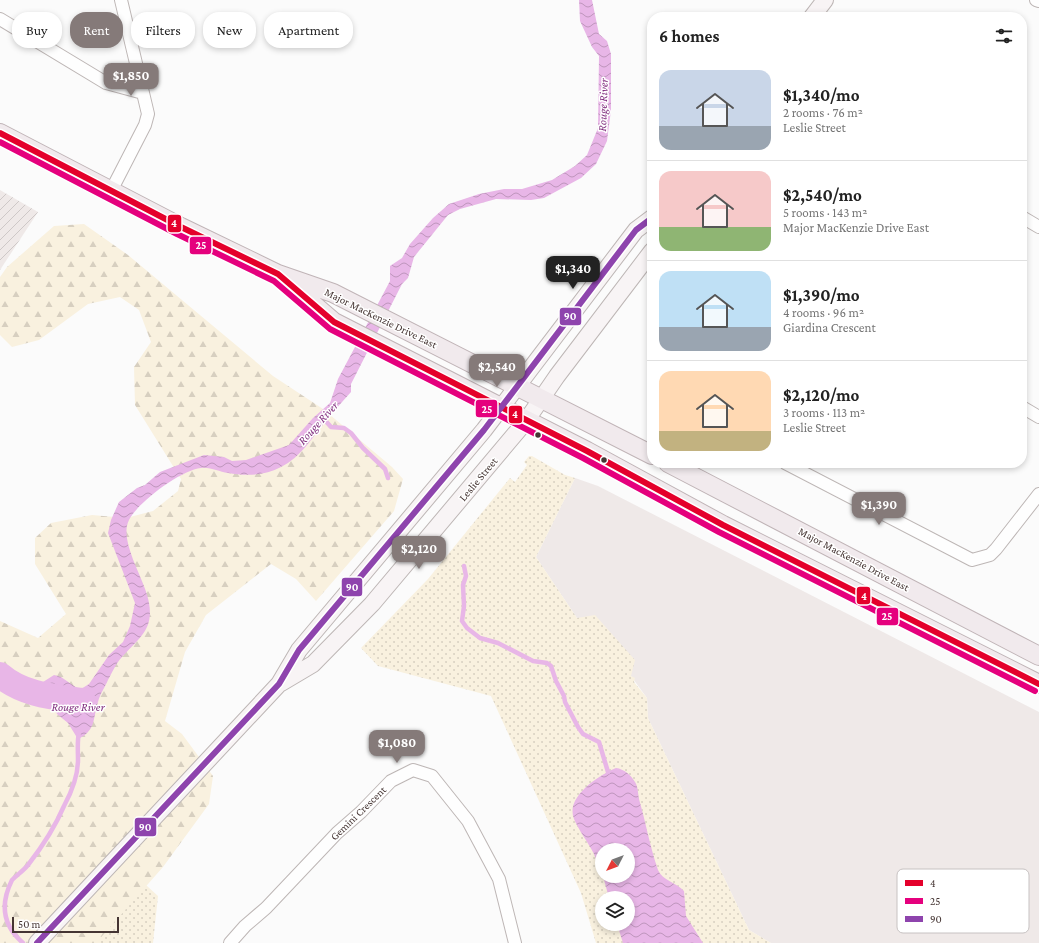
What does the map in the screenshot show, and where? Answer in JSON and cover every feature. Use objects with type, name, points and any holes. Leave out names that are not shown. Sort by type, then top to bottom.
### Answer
[{"type":"main road","points":[[816,12],[825,0]]},
{"type":"main road","name":"Major MacKenzie Drive East","points":[[0,133],[111,191],[278,274],[333,293],[647,452]]},
{"type":"main road","name":"Leslie Street","points":[[37,943],[279,684],[299,650],[484,430],[636,230],[647,222]]},
{"type":"main road","name":"Leslie Street","points":[[279,684],[313,664],[372,604],[526,421],[647,258]]},
{"type":"main road","name":"Major MacKenzie Drive East","points":[[278,274],[334,322],[897,613],[1039,684]]},
{"type":"main road","name":"Major MacKenzie Drive East","points":[[678,468],[1039,656]]},
{"type":"main road","points":[[897,613],[910,589]]},
{"type":"street","points":[[111,191],[145,125],[148,114],[121,0]]},
{"type":"street","points":[[0,19],[106,83],[143,93]]},
{"type":"street","points":[[1027,220],[1039,227]]},
{"type":"street","points":[[1027,410],[1039,417]]},
{"type":"street","points":[[795,468],[972,560],[990,555],[1039,494]]},
{"type":"street","name":"Gemini Crescent","points":[[230,943],[266,908],[337,833],[361,812],[391,781],[413,770],[432,776],[468,821],[499,879],[515,943]]},
{"type":"shaded area","points":[[0,190],[38,212],[0,270]]},
{"type":"shaded area","points":[[575,478],[598,486],[1039,712],[1039,943],[771,943],[749,930],[648,718],[647,698],[631,676],[577,618],[536,557]]},
{"type":"green space","points":[[84,224],[128,255],[273,376],[323,409],[392,467],[403,479],[394,511],[316,601],[296,579],[271,564],[206,615],[185,652],[165,721],[182,734],[213,776],[209,804],[163,867],[96,943],[0,943],[0,621],[38,638],[66,614],[35,564],[35,538],[51,523],[92,515],[126,518],[153,511],[178,491],[181,479],[135,405],[134,367],[151,342],[139,310],[120,297],[88,304],[39,340],[12,347],[0,335],[0,277],[7,267],[54,226]]},
{"type":"green space","points":[[529,456],[532,456],[565,475],[575,478],[536,557],[577,618],[595,615],[635,660],[631,676],[635,678],[634,682],[647,698],[648,718],[749,930],[771,943],[596,943],[581,893],[491,696],[378,666],[361,648],[428,579],[510,478],[515,482],[527,465],[524,462]]},
{"type":"green space","points":[[135,875],[158,896],[153,943],[67,943]]},
{"type":"water","name":"Rouge River","points":[[579,0],[592,0],[599,34],[607,41],[611,54],[611,110],[607,141],[596,164],[581,178],[544,198],[531,200],[496,199],[460,209],[448,215],[414,257],[408,278],[402,284],[351,384],[351,392],[300,453],[288,463],[275,470],[262,474],[235,474],[205,468],[193,470],[183,474],[161,488],[141,505],[129,520],[127,539],[147,594],[150,612],[149,620],[147,627],[139,639],[120,659],[114,668],[100,696],[93,723],[89,731],[80,738],[76,736],[68,723],[57,714],[51,700],[40,687],[43,682],[54,675],[61,677],[77,688],[81,689],[89,684],[109,655],[123,642],[130,626],[135,603],[108,533],[111,520],[119,502],[137,488],[145,485],[160,472],[204,455],[224,457],[232,461],[246,460],[289,445],[313,418],[330,403],[338,379],[390,281],[390,266],[402,258],[410,244],[433,218],[449,204],[479,194],[504,189],[522,189],[552,180],[575,166],[587,155],[598,128],[599,56],[592,47],[580,21]]},
{"type":"water","points":[[616,768],[622,770],[631,777],[636,784],[650,844],[658,870],[666,879],[684,891],[686,916],[703,943],[623,943],[619,931],[635,931],[635,891],[607,891],[605,883],[635,883],[635,843],[595,843],[595,857],[578,828],[574,819],[573,811],[574,803],[585,788],[609,771]]},
{"type":"waterway","points":[[323,418],[331,427],[344,428],[351,433],[363,448],[385,469],[388,478]]},
{"type":"waterway","points":[[464,566],[466,576],[463,585],[464,606],[462,621],[467,628],[480,638],[498,643],[533,661],[547,663],[551,666],[556,681],[564,696],[565,702],[578,727],[583,734],[599,742],[608,772]]},
{"type":"waterway","name":"Rouge River","points":[[0,675],[9,682],[29,691],[83,701]]},
{"type":"waterway","points":[[23,943],[11,929],[5,914],[8,889],[12,880],[28,865],[57,822],[74,784],[77,772],[79,732]]},
{"type":"transit line","name":"4","points":[[0,133],[181,227],[278,274],[334,322],[587,451],[723,525],[1039,684]]},
{"type":"transit line","name":"25","points":[[0,142],[177,234],[274,281],[330,329],[583,458],[719,532],[1035,691]]},
{"type":"transit line","name":"90","points":[[37,943],[279,684],[299,650],[484,430],[636,230],[647,222]]}]
